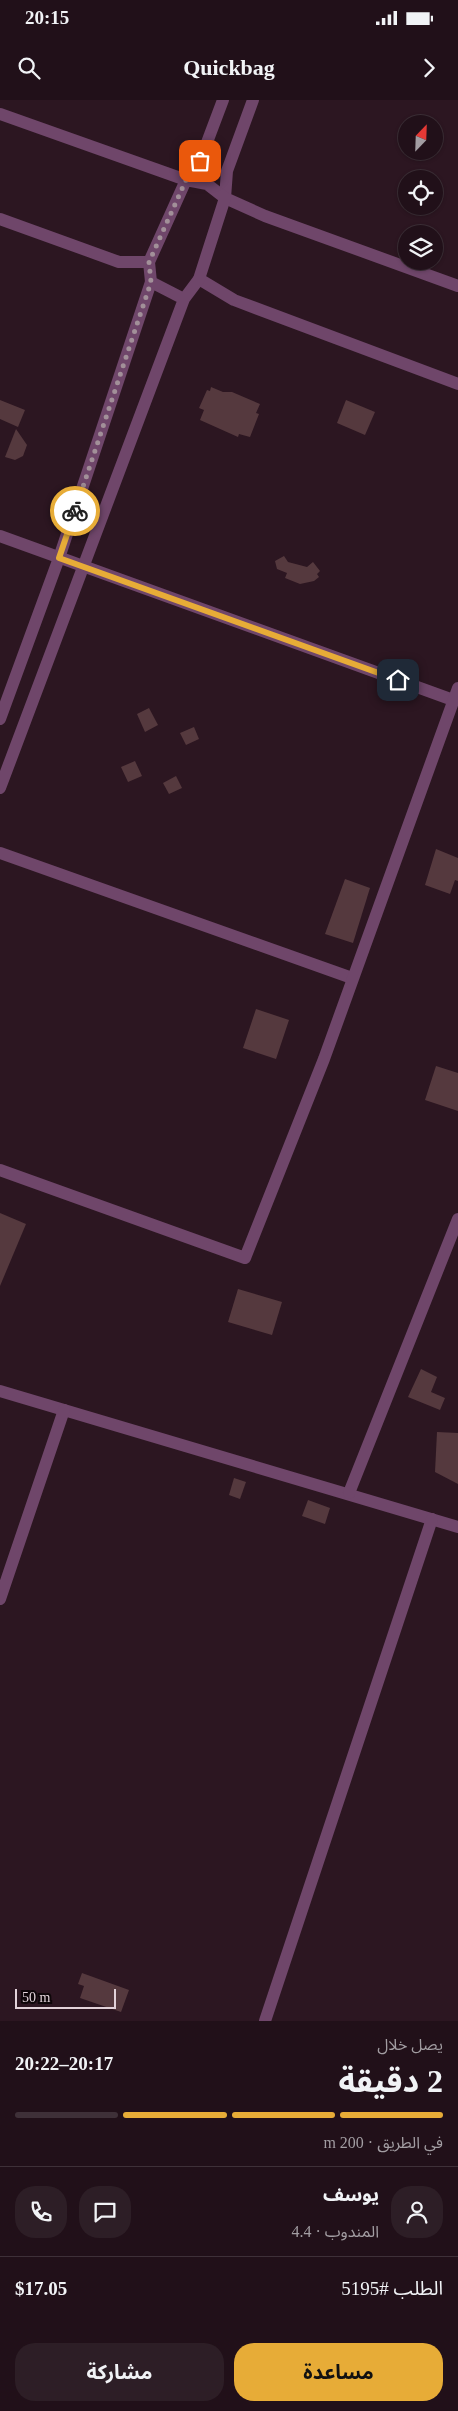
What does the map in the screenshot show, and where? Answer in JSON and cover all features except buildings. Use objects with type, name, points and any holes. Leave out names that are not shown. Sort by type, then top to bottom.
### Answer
[{"type":"street","points":[[0,719],[59,558],[151,282],[149,262],[186,180],[200,161],[223,100]]},
{"type":"street","points":[[0,788],[184,299],[199,279],[225,198],[227,171],[253,100]]},
{"type":"street","points":[[0,114],[186,180],[207,184],[225,198],[264,216],[458,286]]},
{"type":"street","points":[[0,219],[119,262],[149,262]]},
{"type":"street","points":[[199,279],[234,300],[458,384]]},
{"type":"street","points":[[151,282],[184,299]]},
{"type":"street","points":[[0,536],[454,700]]},
{"type":"street","points":[[0,1170],[246,1258],[324,1059],[458,688]]},
{"type":"street","points":[[0,853],[352,978]]},
{"type":"street","points":[[348,1493],[458,1219]]},
{"type":"street","points":[[0,1391],[458,1527]]},
{"type":"street","points":[[0,1599],[64,1410]]},
{"type":"street","points":[[265,2021],[432,1519]]},
{"type":"way so far","points":[[75,511],[151,282],[149,262],[186,180],[200,161]]},
{"type":"route","points":[[75,511],[59,558],[398,680]]}]
